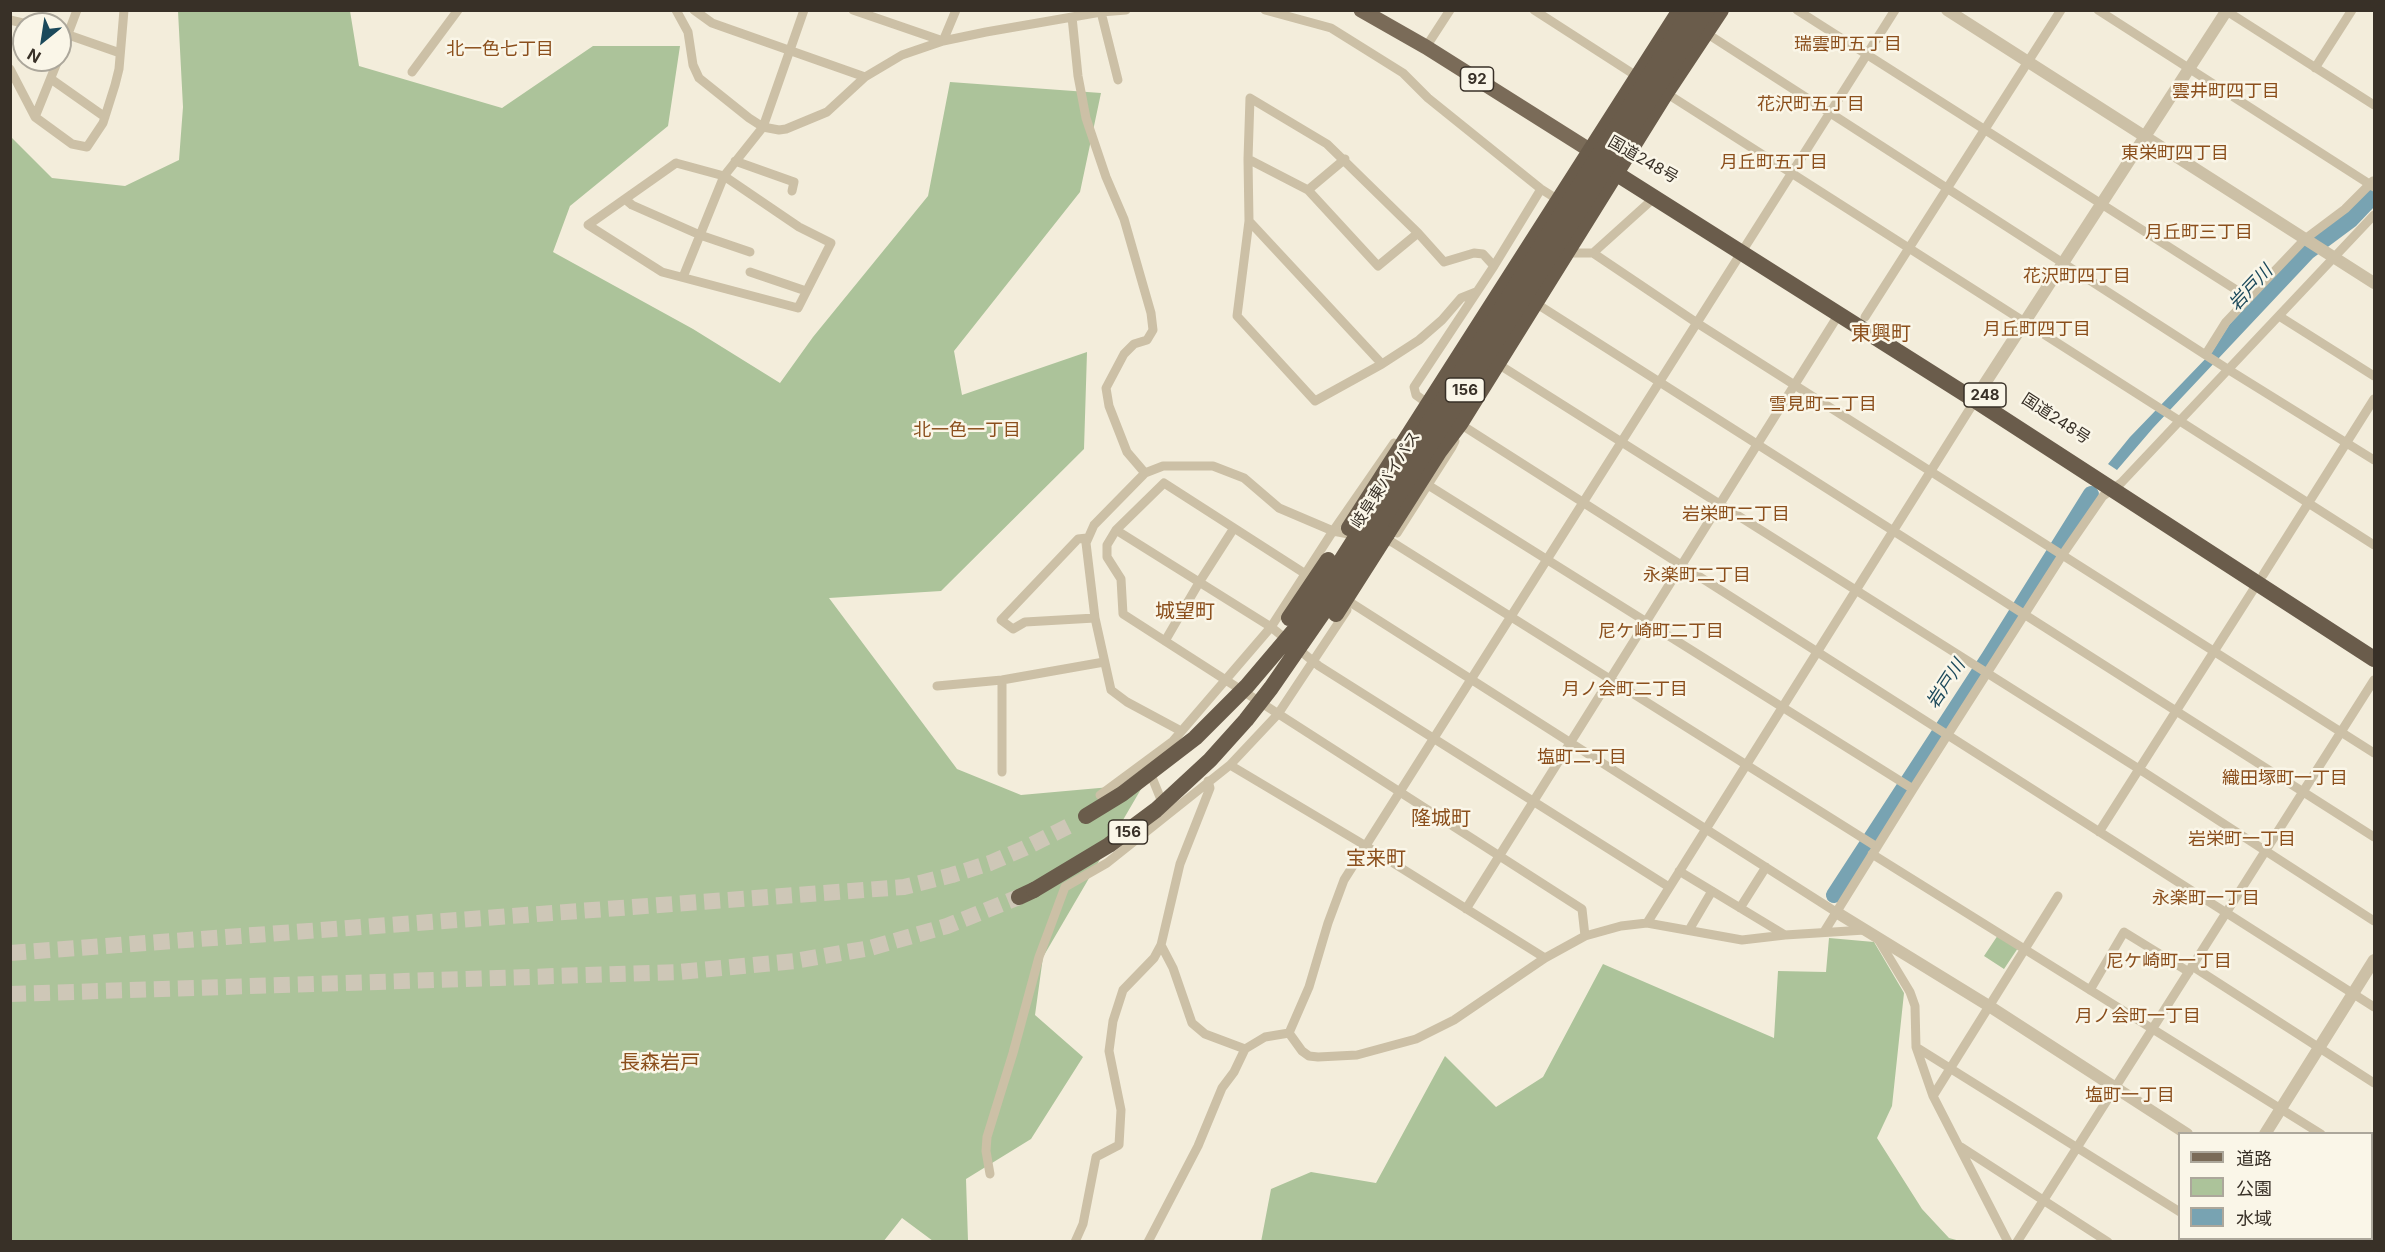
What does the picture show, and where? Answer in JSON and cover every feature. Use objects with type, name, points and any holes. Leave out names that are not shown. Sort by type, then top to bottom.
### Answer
[{"type":"highway","name":"岐阜東バイパス","points":[[1027,893],[1125,835],[1210,760],[1246,720],[1295,655],[1707,10]]},
{"type":"highway","name":"156","points":[[1210,760],[1222,758],[1238,742],[1294,675],[1390,538],[1439,452],[1460,424],[1537,304],[1666,93],[1720,10]]},
{"type":"highway","name":"156","points":[[1217,718],[1223,703],[1253,670],[1299,604],[1341,530],[1428,404],[1680,12]]},
{"type":"highway","name":"岐阜東バイパス","points":[[1081,819],[1122,794],[1160,766],[1217,718],[1267,665],[1316,600],[1680,12]]},
{"type":"highway","name":"248","points":[[1591,151],[1620,170]]},
{"type":"highway","name":"国道248号","points":[[1620,170],[1654,198],[1865,317],[1978,396],[2260,579],[2374,659]]},
{"type":"highway","name":"国道248号","points":[[1620,170],[1744,249],[1839,314],[1978,396]]},
{"type":"highway","name":"国道248号","points":[[2260,579],[2374,647]]},
{"type":"main road","name":"92","points":[[1361,10],[1426,47],[1591,151]]},
{"type":"street","points":[[10,20],[13,10]]},
{"type":"street","points":[[10,69],[35,117],[72,144],[87,147],[105,117],[117,77],[124,10]]},
{"type":"street","points":[[412,72],[458,10]]},
{"type":"street","points":[[676,10],[688,32],[693,65],[699,78],[763,127],[786,129],[828,112],[865,77],[902,55],[943,41],[1101,12],[1126,10]]},
{"type":"street","points":[[694,10],[712,23],[865,77]]},
{"type":"street","points":[[683,277],[724,176],[763,127],[804,10]]},
{"type":"street","points":[[853,10],[943,41]]},
{"type":"street","points":[[943,41],[956,10]]},
{"type":"street","points":[[1265,10],[1331,28],[1403,73],[1428,98],[1541,189],[1560,201]]},
{"type":"street","points":[[1426,47],[1450,10]]},
{"type":"street","points":[[1534,10],[1638,77]]},
{"type":"street","points":[[1797,10],[2249,298]]},
{"type":"street","points":[[1289,1033],[1309,987],[1328,923],[1344,880],[1895,10]]},
{"type":"street","points":[[1947,10],[2374,284]]},
{"type":"street","points":[[1865,317],[2061,10]]},
{"type":"street","points":[[2097,10],[2373,184],[2307,240],[2249,298],[2226,322],[2207,355]]},
{"type":"street","points":[[2315,68],[2352,10]]},
{"type":"street","points":[[1647,923],[1930,470],[2226,11],[2374,105]]},
{"type":"street","points":[[1101,12],[1118,80]]},
{"type":"street","points":[[1680,12],[1706,33],[2229,370],[2374,460]]},
{"type":"street","points":[[1072,17],[1078,76],[1086,118],[1106,177],[1124,219],[1151,313],[1153,330],[1147,340],[1134,344],[1124,354],[1106,388],[1109,406],[1127,452],[1145,472]]},
{"type":"street","points":[[72,36],[120,53]]},
{"type":"street","points":[[35,117],[54,72]]},
{"type":"street","points":[[51,79],[105,117]]},
{"type":"street","points":[[1666,93],[2374,545]]},
{"type":"street","points":[[1477,292],[1461,298],[1442,320],[1419,340],[1382,364],[1315,401],[1237,316],[1250,221],[1248,159],[1250,98],[1314,134],[1345,159],[1418,232],[1444,262],[1474,254],[1483,254],[1494,266]]},
{"type":"street","points":[[1248,159],[1308,190],[1378,266],[1418,232]]},
{"type":"street","points":[[1308,190],[1345,159]]},
{"type":"street","points":[[735,161],[794,182],[792,191]]},
{"type":"street","points":[[676,164],[724,176],[799,227],[831,243],[798,308],[662,272],[588,225],[676,164]]},
{"type":"street","points":[[1541,189],[1494,266],[1414,387],[1416,395],[2374,1007]]},
{"type":"street","points":[[1593,254],[1654,198]]},
{"type":"street","points":[[625,199],[632,205],[700,235],[750,252]]},
{"type":"street","points":[[1824,932],[1912,789],[2063,554],[2103,496],[2117,486],[2229,370],[2279,316],[2330,255],[2374,215]]},
{"type":"street","points":[[1250,221],[1382,364]]},
{"type":"street","points":[[1569,252],[1593,254],[1697,323],[2374,753]]},
{"type":"street","points":[[750,272],[806,291]]},
{"type":"street","points":[[1537,304],[2374,837]]},
{"type":"street","points":[[1466,909],[1839,314]]},
{"type":"street","points":[[2279,316],[2374,376]]},
{"type":"street","points":[[1498,364],[2139,769],[2374,921]]},
{"type":"street","points":[[2099,832],[2374,399]]},
{"type":"street","points":[[990,1174],[986,1151],[987,1137],[1039,957],[1065,888],[1107,864],[1230,765],[1278,714],[1352,603],[1390,538],[1452,447],[1460,424]]},
{"type":"street","points":[[1181,731],[1127,702],[1111,690],[1095,618],[1087,538],[1094,525],[1145,472],[1162,466],[1213,466],[1244,478],[1279,508],[1341,530],[1390,538],[1510,617],[1839,824],[2025,949],[2318,1132]]},
{"type":"street","points":[[1585,936],[1582,909],[1401,790],[1123,614],[1121,579],[1107,557],[1107,545],[1116,530],[1164,483],[2184,1132]]},
{"type":"street","points":[[1428,485],[1912,789]]},
{"type":"street","points":[[1165,641],[1234,528]]},
{"type":"street","points":[[1116,530],[1271,627],[1314,662],[1669,887]]},
{"type":"street","points":[[1100,795],[1173,741],[1271,627],[1305,574],[1341,530]]},
{"type":"street","points":[[1087,538],[1078,539],[1001,620],[1013,629],[1025,622],[1095,618]]},
{"type":"street","points":[[937,686],[1002,680],[1104,662]]},
{"type":"street","points":[[1002,680],[1002,772]]},
{"type":"street","points":[[2017,1242],[2374,680]]},
{"type":"street","points":[[1146,762],[1167,814]]},
{"type":"street","points":[[1230,765],[1545,958]]},
{"type":"street","points":[[1075,1242],[1083,1224],[1096,1157],[1119,1145],[1121,1110],[1109,1051],[1115,1013],[1123,990],[1154,958],[1161,945],[1180,864],[1210,788],[1208,781]]},
{"type":"street","points":[[1740,908],[1766,867]]},
{"type":"street","points":[[1679,871],[1785,935]]},
{"type":"street","points":[[1689,930],[1712,891]]},
{"type":"street","points":[[1933,1096],[2058,896]]},
{"type":"street","points":[[1289,1033],[1302,1051],[1309,1056],[1318,1057],[1357,1055],[1416,1039],[1454,1020],[1545,958],[1585,936],[1621,926],[1647,923],[1742,940],[1824,932],[1871,934]]},
{"type":"street","points":[[2090,990],[2124,932],[2191,969],[2319,1046],[2374,1083]]},
{"type":"street","points":[[1871,934],[1910,992],[1915,1006],[1916,1047],[1933,1096],[2008,1242]]},
{"type":"street","points":[[1161,945],[1173,968],[1192,1023],[1205,1034],[1245,1049]]},
{"type":"street","points":[[2266,1132],[2374,960]]},
{"type":"street","points":[[1148,1242],[1198,1146],[1222,1088],[1234,1072],[1245,1049],[1265,1037],[1289,1033]]},
{"type":"street","points":[[1916,1047],[2178,1211]]},
{"type":"street","points":[[1958,1146],[2108,1242]]},
{"type":"green space","points":[[178,11],[350,11],[359,66],[502,108],[593,46],[680,46],[668,126],[570,206],[553,252],[693,329],[780,383],[813,337],[928,196],[950,82],[1101,93],[1080,192],[954,351],[962,395],[1087,352],[1084,449],[941,591],[829,598],[957,769],[1021,795],[1144,784],[1043,957],[1035,1015],[1083,1057],[1031,1139],[966,1179],[968,1241],[933,1241],[902,1218],[883,1242],[11,1241],[10,136],[52,178],[125,186],[179,160],[183,107]]},
{"type":"green space","points":[[1998,935],[2018,948],[2004,969],[1984,956]]},
{"type":"green space","points":[[1829,938],[1874,942],[1904,993],[1892,1106],[1877,1138],[1922,1209],[1949,1238],[1960,1241],[1261,1242],[1271,1189],[1311,1172],[1376,1183],[1445,1056],[1496,1107],[1543,1077],[1603,964],[1774,1038],[1778,971],[1826,972]]},
{"type":"water","points":[[2374,185],[2374,207],[2356,226],[2313,258],[2153,428],[2117,470],[2108,464],[2130,437],[2212,352],[2229,325],[2299,249]]},
{"type":"waterway","name":"岩戸川","points":[[1834,895],[1989,657],[2091,494]]},
{"type":"tunnel","points":[[10,953],[904,887],[990,863],[1075,823]]},
{"type":"tunnel","points":[[10,994],[679,972],[795,961],[870,948],[947,926],[1019,897]]},
{"type":"district","name":"瑞雲町五丁目","points":[[1848,45]]},
{"type":"district","name":"北一色七丁目","points":[[500,50]]},
{"type":"district","name":"雲井町四丁目","points":[[2226,92]]},
{"type":"district","name":"花沢町五丁目","points":[[1811,105]]},
{"type":"district","name":"東栄町四丁目","points":[[2175,154]]},
{"type":"district","name":"月丘町五丁目","points":[[1774,163]]},
{"type":"district","name":"月丘町三丁目","points":[[2199,233]]},
{"type":"district","name":"花沢町四丁目","points":[[2077,277]]},
{"type":"district","name":"月丘町四丁目","points":[[2037,330]]},
{"type":"district","name":"東興町","points":[[1881,334]]},
{"type":"district","name":"雪見町二丁目","points":[[1823,405]]},
{"type":"district","name":"北一色一丁目","points":[[967,431]]},
{"type":"district","name":"岩栄町二丁目","points":[[1736,515]]},
{"type":"district","name":"永楽町二丁目","points":[[1697,576]]},
{"type":"district","name":"城望町","points":[[1185,612]]},
{"type":"district","name":"尼ケ崎町二丁目","points":[[1661,632]]},
{"type":"district","name":"月ノ会町二丁目","points":[[1625,690]]},
{"type":"district","name":"塩町二丁目","points":[[1582,758]]},
{"type":"district","name":"織田塚町一丁目","points":[[2285,779]]},
{"type":"district","name":"隆城町","points":[[1441,819]]},
{"type":"district","name":"岩栄町一丁目","points":[[2242,840]]},
{"type":"district","name":"宝来町","points":[[1376,859]]},
{"type":"district","name":"永楽町一丁目","points":[[2206,899]]},
{"type":"district","name":"尼ケ崎町一丁目","points":[[2169,962]]},
{"type":"district","name":"月ノ会町一丁目","points":[[2138,1017]]},
{"type":"district","name":"長森岩戸","points":[[660,1063]]},
{"type":"district","name":"塩町一丁目","points":[[2130,1096]]}]
